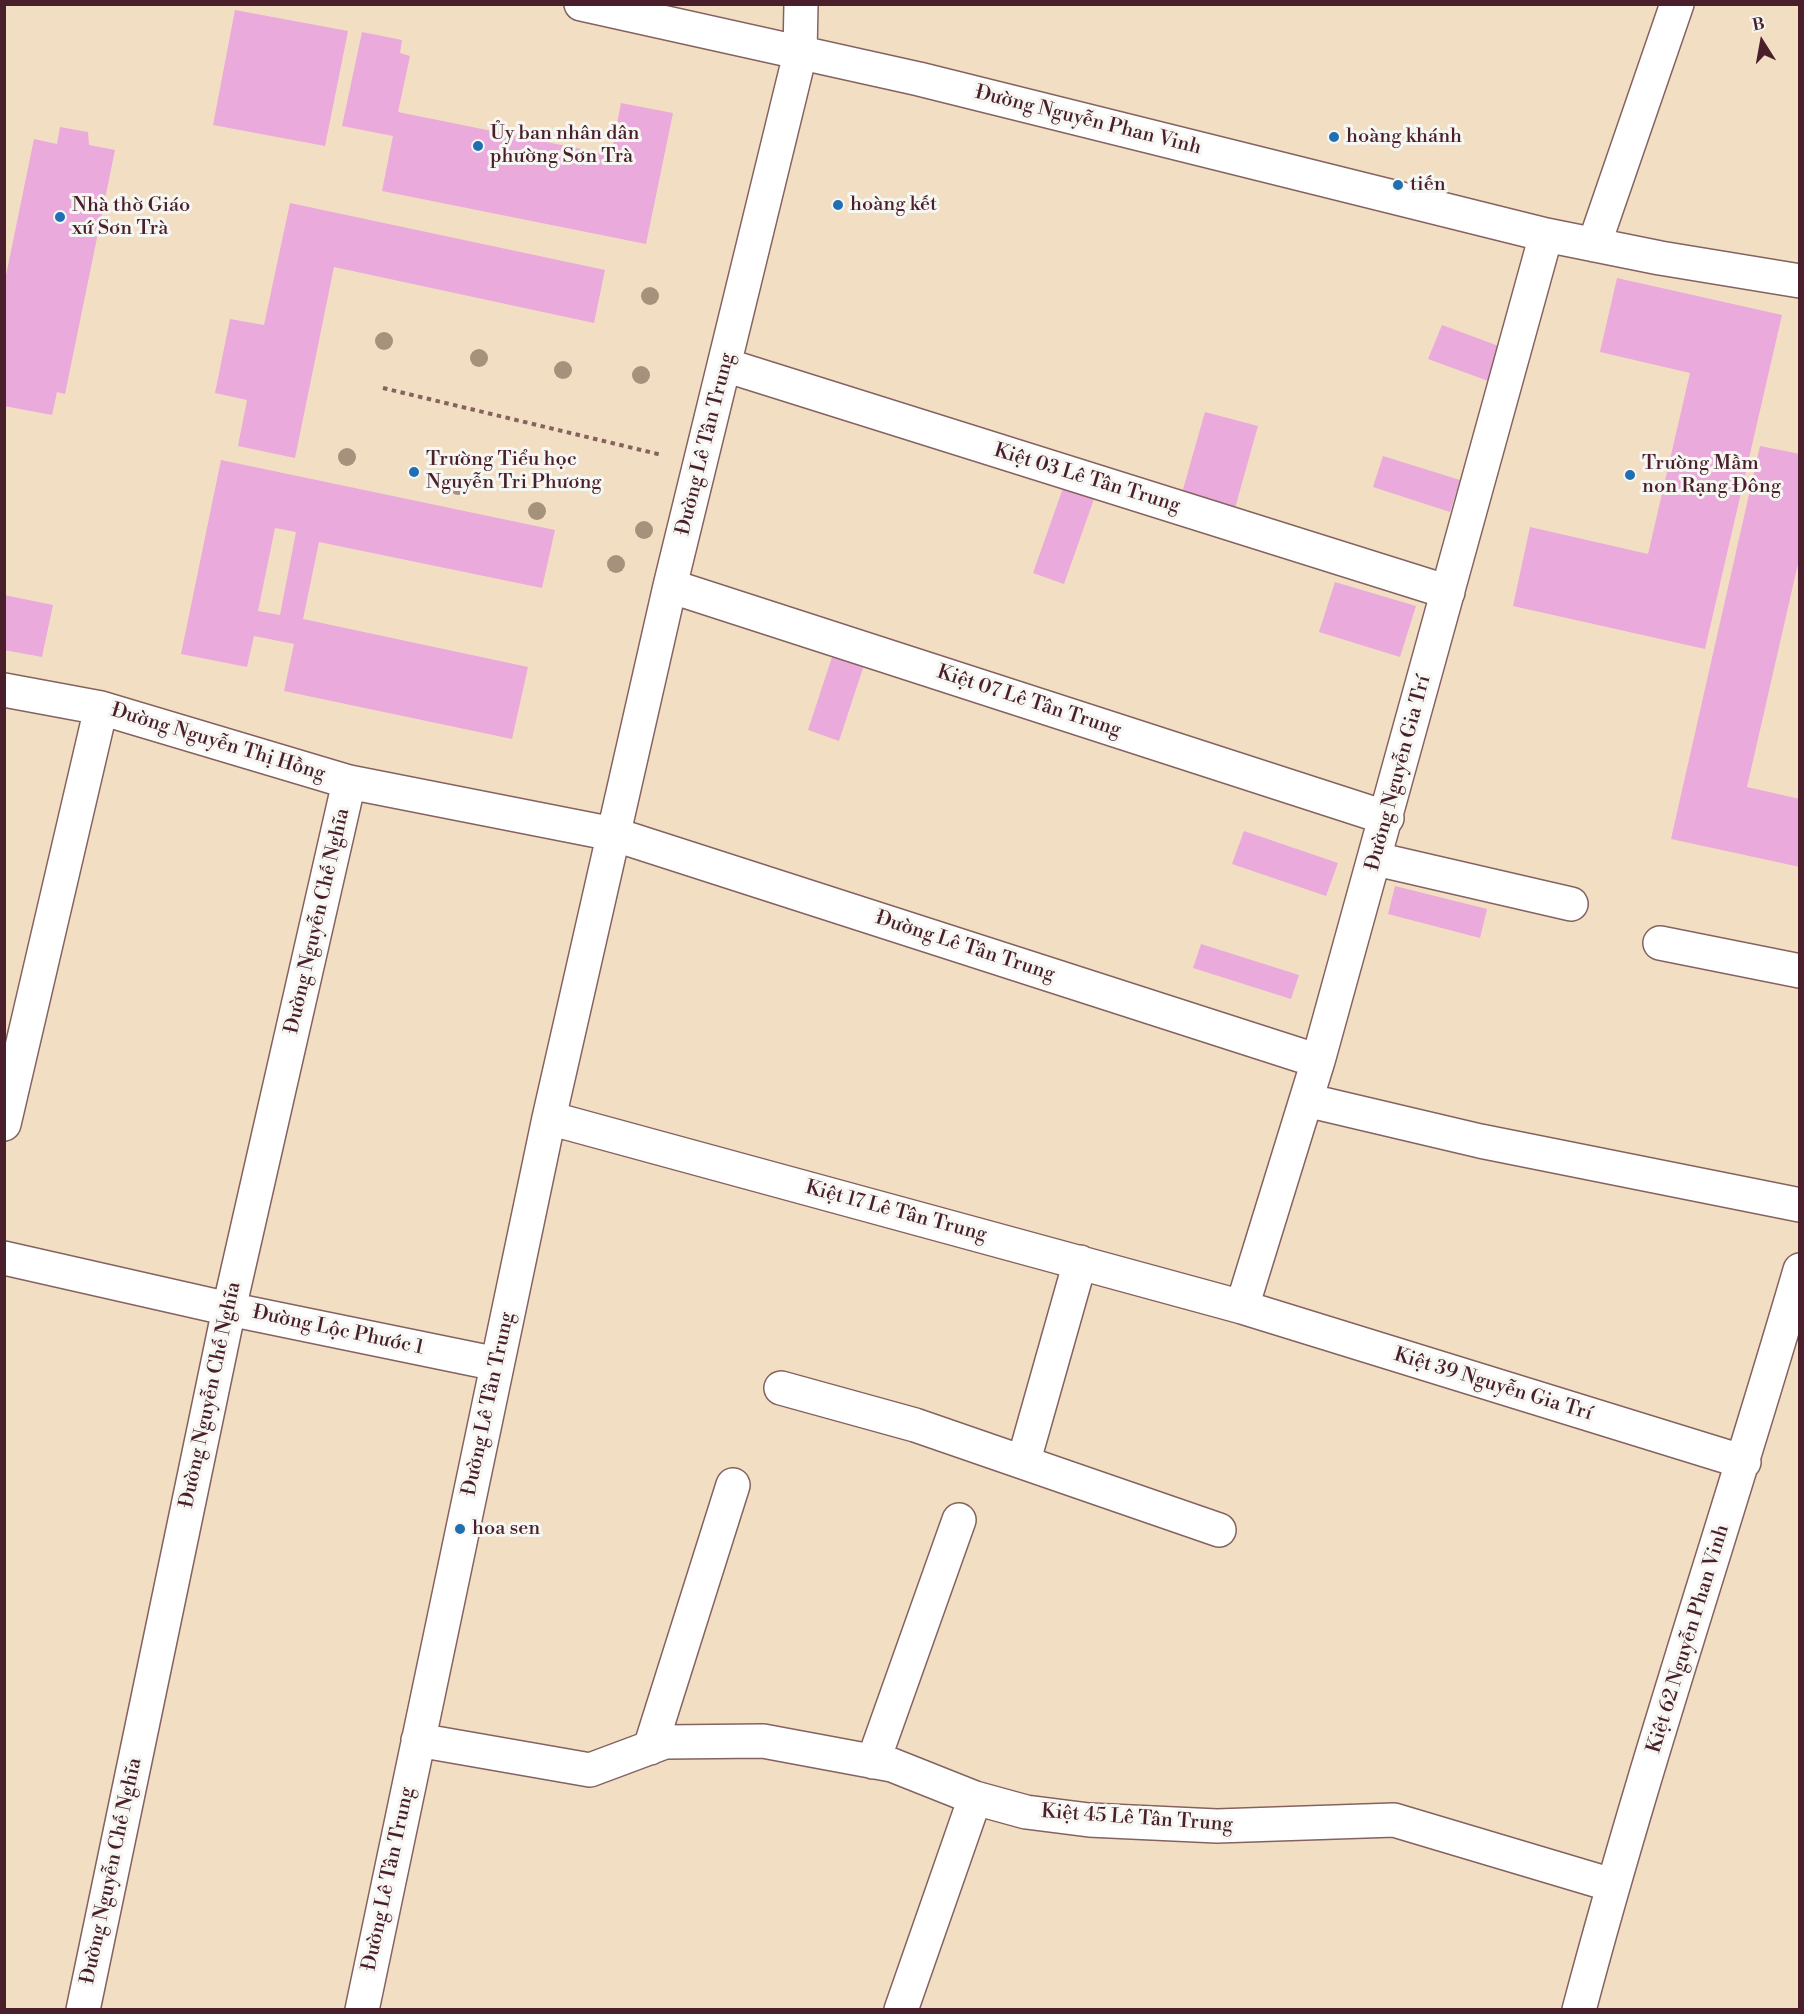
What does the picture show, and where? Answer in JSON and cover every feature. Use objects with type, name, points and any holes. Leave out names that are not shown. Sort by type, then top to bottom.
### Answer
[{"type":"street","name":"Đường Nguyễn Phan Vinh","points":[[581,4],[919,79],[1546,235],[1800,281]]},
{"type":"street","name":"Đường Lê Tân Trung","points":[[362,2010],[549,1118],[612,834],[800,54],[801,4]]},
{"type":"street","points":[[1594,245],[1677,4]]},
{"type":"street","name":"Đường Nguyễn Gia Trí","points":[[1242,1307],[1318,1061],[1376,859],[1546,235]]},
{"type":"street","name":"Kiệt 03 Lê Tân Trung","points":[[725,365],[1448,592]]},
{"type":"street","name":"Kiệt 07 Lê Tân Trung","points":[[670,586],[1387,819]]},
{"type":"street","points":[[4,690],[101,708]]},
{"type":"street","name":"Đường Nguyễn Thị Hồng","points":[[4,1124],[101,708],[349,783],[612,834]]},
{"type":"street","name":"Đường Nguyễn Chế Nghĩa","points":[[83,2010],[229,1309],[349,783]]},
{"type":"street","name":"Đường Lê Tân Trung","points":[[612,834],[1318,1061]]},
{"type":"street","points":[[1376,859],[1571,904]]},
{"type":"street","points":[[1660,943],[1800,971]]},
{"type":"street","points":[[1306,1100],[1480,1141],[1800,1205]]},
{"type":"street","name":"Kiệt 17 Lê Tân Trung","points":[[549,1118],[1242,1307]]},
{"type":"street","name":"Đường Lộc Phước 1","points":[[4,1258],[229,1309],[497,1364]]},
{"type":"street","points":[[1024,1460],[1080,1262]]},
{"type":"street","name":"Kiệt 62 Nguyễn Phan Vinh","points":[[1579,2010],[1612,1885],[1744,1462],[1800,1270]]},
{"type":"street","name":"Kiệt 39 Nguyễn Gia Trí","points":[[1242,1307],[1744,1462]]},
{"type":"street","points":[[781,1388],[915,1425],[1024,1460],[1219,1530]]},
{"type":"street","points":[[650,1748],[733,1485]]},
{"type":"street","points":[[873,1762],[959,1520]]},
{"type":"street","name":"Kiệt 45 Lê Tân Trung","points":[[418,1740],[590,1770],[665,1742],[763,1741],[892,1765],[975,1798],[1026,1812],[1089,1820],[1217,1826],[1394,1820],[1612,1885]]},
{"type":"street","points":[[901,2010],[975,1798]]},
{"type":"path","points":[[383,388],[701,464]]},
{"type":"building","points":[[235,10],[348,31],[325,146],[213,125]]},
{"type":"building","name":"Ủy ban nhân dân phường Sơn Trà","points":[[362,32],[402,40],[400,53],[410,56],[398,112],[611,155],[621,103],[673,113],[646,244],[382,191],[393,136],[342,126]]},
{"type":"building","name":"Nhà thờ Giáo xứ Sơn Trà","points":[[60,127],[88,132],[89,145],[115,150],[65,394],[57,392],[52,415],[4,406],[4,285],[34,139],[57,144]]},
{"type":"building","points":[[290,203],[605,270],[594,323],[334,267],[295,458],[238,446],[247,400],[215,393],[230,319],[264,325]]},
{"type":"building","points":[[1617,278],[1782,315],[1705,649],[1513,606],[1530,527],[1648,554],[1690,373],[1600,352]]},
{"type":"building","points":[[1442,325],[1504,348],[1491,382],[1428,359]]},
{"type":"building","points":[[1205,412],[1258,426],[1235,508],[1182,493]]},
{"type":"building","points":[[1760,446],[1800,454],[1800,555],[1747,787],[1800,799],[1800,867],[1671,839]]},
{"type":"building","points":[[1383,456],[1460,480],[1450,512],[1373,487]]},
{"type":"building","points":[[221,460],[555,530],[542,588],[319,542],[303,619],[528,667],[512,739],[284,691],[294,644],[254,636],[247,667],[181,654]],"holes":[[[275,528],[296,532],[280,615],[258,611]]]},
{"type":"building","points":[[1063,488],[1094,499],[1064,584],[1033,573]]},
{"type":"building","points":[[1335,582],[1416,606],[1400,657],[1319,632]]},
{"type":"building","points":[[4,595],[53,605],[42,657],[4,650]]},
{"type":"building","points":[[833,654],[864,665],[839,741],[808,730]]},
{"type":"building","points":[[1244,831],[1338,863],[1326,896],[1232,864]]},
{"type":"building","points":[[1395,886],[1487,909],[1480,938],[1388,914]]},
{"type":"building","points":[[1201,944],[1299,975],[1291,999],[1193,968]]},
{"type":"place","name":"hoàng khánh","points":[[1334,137]]},
{"type":"place","name":"Ủy ban nhân dân phường Sơn Trà","points":[[478,146]]},
{"type":"place","name":"tiến","points":[[1398,185]]},
{"type":"place","name":"hoàng kết","points":[[838,205]]},
{"type":"place","name":"Nhà thờ Giáo xứ Sơn Trà","points":[[60,217]]},
{"type":"place","name":"Trường Tiểu học Nguyễn Tri Phương","points":[[414,472]]},
{"type":"place","name":"Trường Mầm non Rạng Đông","points":[[1630,475]]},
{"type":"place","name":"hoa sen","points":[[460,1529]]}]
